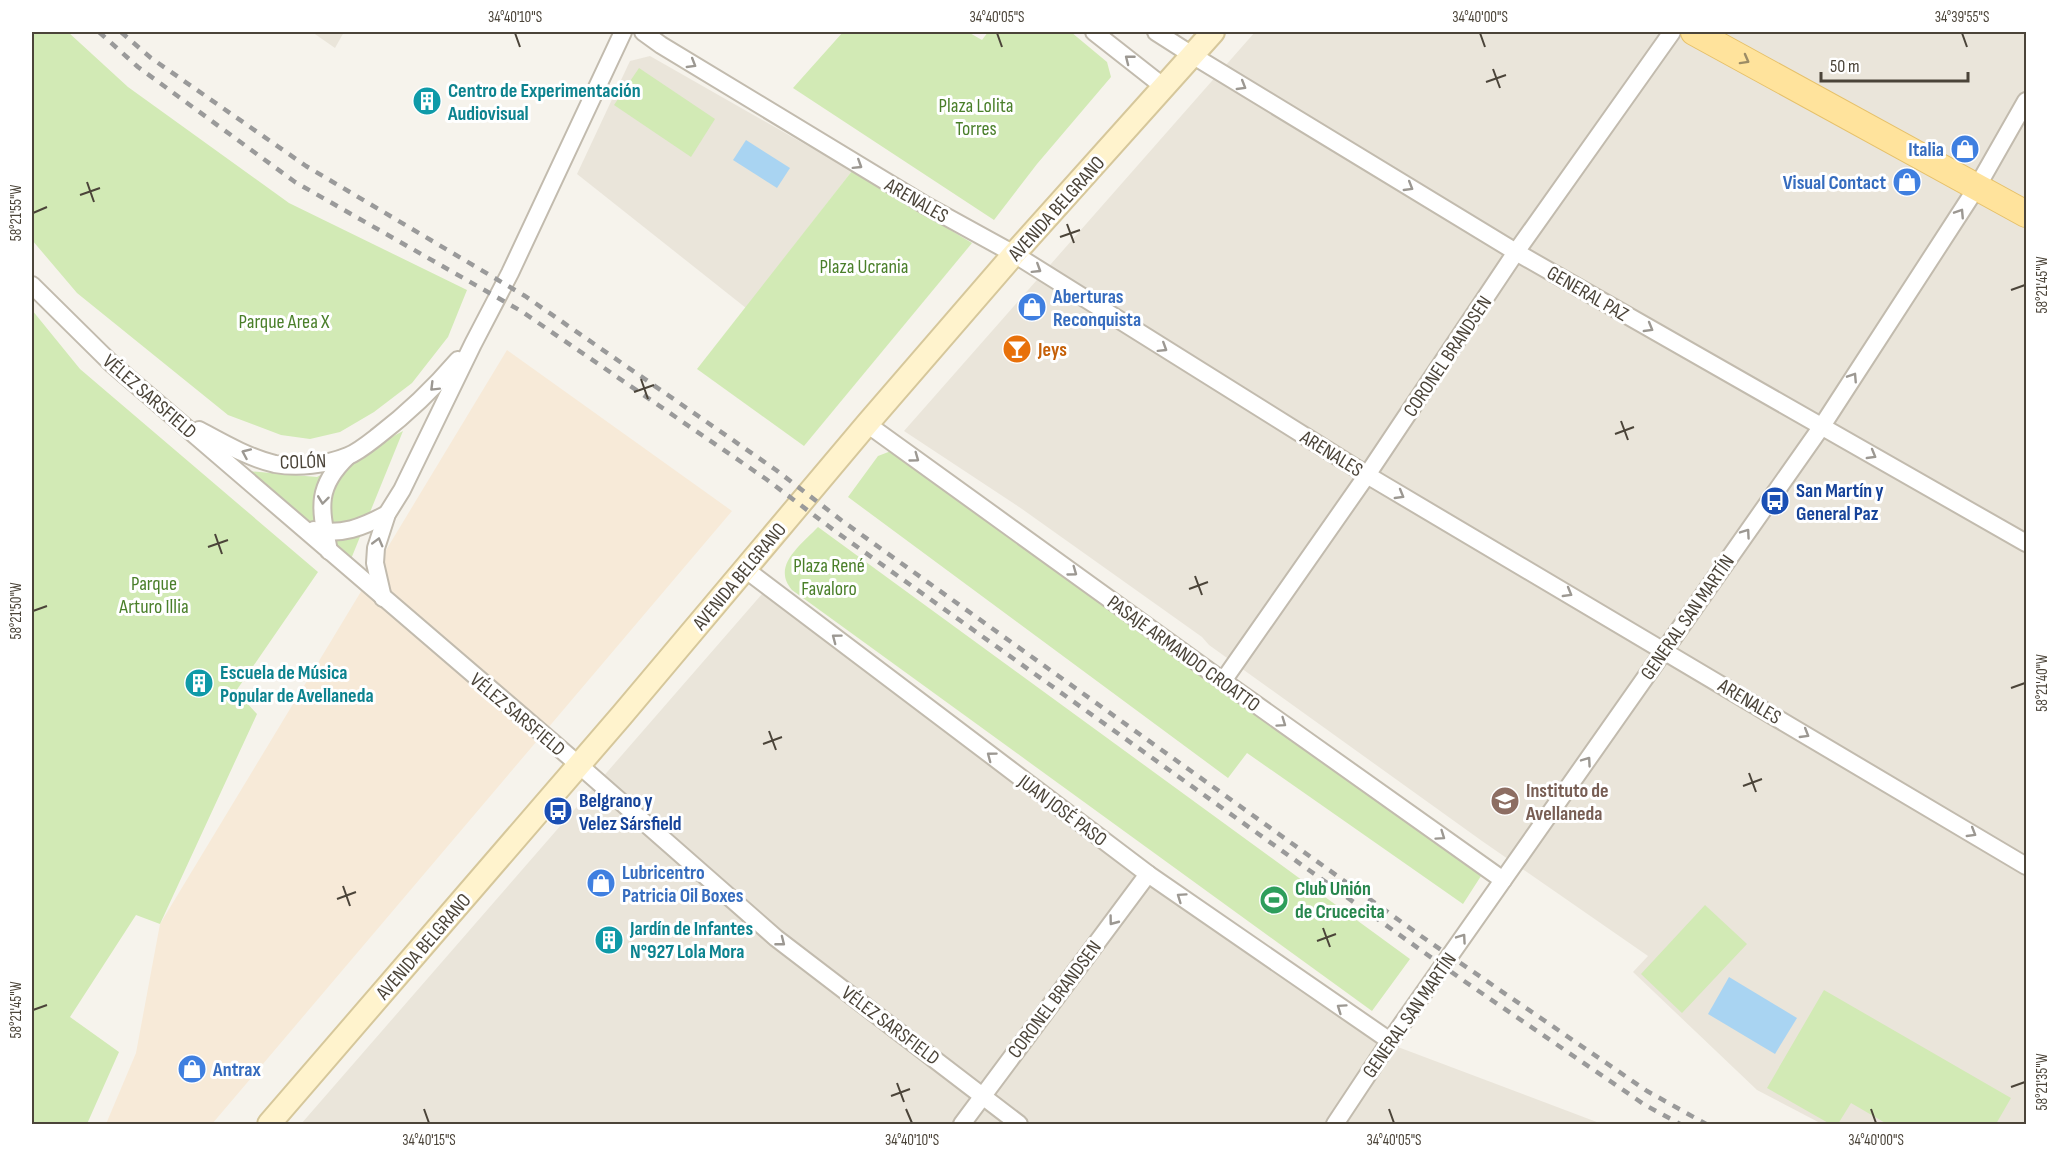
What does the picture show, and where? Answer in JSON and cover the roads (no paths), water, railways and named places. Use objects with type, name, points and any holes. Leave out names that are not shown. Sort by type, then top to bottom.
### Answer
[{"type":"main road","name":"AVENIDA BELGRANO","points":[[269,1125],[579,765],[867,424],[1014,254],[1212,32]]},
{"type":"main road","points":[[1694,32],[2026,214]]},
{"type":"street","name":"COLÓN","points":[[384,599],[375,562],[376,548],[387,514],[402,490],[510,273],[623,32]]},
{"type":"street","name":"ARENALES","points":[[643,32],[866,170],[983,239],[1014,254],[1367,475],[2026,866]]},
{"type":"street","points":[[1094,32],[1164,87]]},
{"type":"street","name":"GENERAL PAZ","points":[[1156,32],[1516,252],[2026,543]]},
{"type":"street","name":"CORONEL BRANDSEN","points":[[1223,681],[1367,475],[1516,252],[1672,32]]},
{"type":"street","name":"GENERAL SAN MARTÍN","points":[[1335,1125],[1389,1041],[1822,426],[1977,187],[2026,101]]},
{"type":"street","name":"VÉLEZ SARSFIELD","points":[[32,285],[112,364],[579,765],[776,938],[1019,1125]]},
{"type":"street","name":"COLÓN","points":[[171,415],[260,459],[277,464],[318,464],[348,456],[408,412],[473,344]]},
{"type":"street","name":"PASAJE ARMANDO CROATTO","points":[[867,424],[1503,880]]},
{"type":"street","points":[[329,551],[321,513],[322,496],[327,480],[334,469],[348,456]]},
{"type":"street","points":[[302,527],[325,532],[343,532],[387,514]]},
{"type":"street","name":"JUAN JOSÉ PASO","points":[[745,569],[1148,874],[1389,1041]]},
{"type":"street","name":"CORONEL BRANDSEN","points":[[962,1125],[1148,874]]},
{"type":"water","points":[[746,140],[790,168],[777,188],[733,160]]},
{"type":"water","points":[[1729,977],[1797,1018],[1775,1054],[1708,1014]]},
{"type":"railway","points":[[99,32],[138,67],[295,182],[521,311],[766,479],[835,531],[1464,981],[1645,1105],[1680,1124]]},
{"type":"railway","points":[[121,32],[151,58],[306,166],[525,296],[776,470],[841,520],[1421,936],[1647,1091],[1706,1124]]},
{"type":"place","name":"Centro de Experimentación Audiovisual","points":[[427,101]]},
{"type":"place","name":"Italia","points":[[1965,149]]},
{"type":"place","name":"Visual Contact","points":[[1907,182]]},
{"type":"place","name":"Aberturas Reconquista","points":[[1032,307]]},
{"type":"place","name":"Jeys","points":[[1017,349]]},
{"type":"place","name":"San Martín y General Paz","points":[[1775,501]]},
{"type":"place","name":"Escuela de Música Popular de Avellaneda","points":[[199,683]]},
{"type":"place","name":"Instituto de Avellaneda","points":[[1505,801]]},
{"type":"place","name":"Belgrano y Velez Sársfield","points":[[558,811]]},
{"type":"place","name":"Lubricentro Patricia Oil Boxes","points":[[601,883]]},
{"type":"place","name":"Club Unión de Crucecita","points":[[1274,900]]},
{"type":"place","name":"Jardín de Infantes N°927 Lola Mora","points":[[609,940]]},
{"type":"place","name":"Antrax","points":[[192,1069]]},
{"type":"park label","name":"Plaza Lolita Torres","points":[[976,116]]},
{"type":"park label","name":"Plaza Ucrania","points":[[864,266]]},
{"type":"park label","name":"Parque Area X","points":[[284,321]]},
{"type":"park label","name":"Plaza René Favaloro","points":[[829,576]]},
{"type":"park label","name":"Parque Arturo Illia","points":[[154,594]]}]
